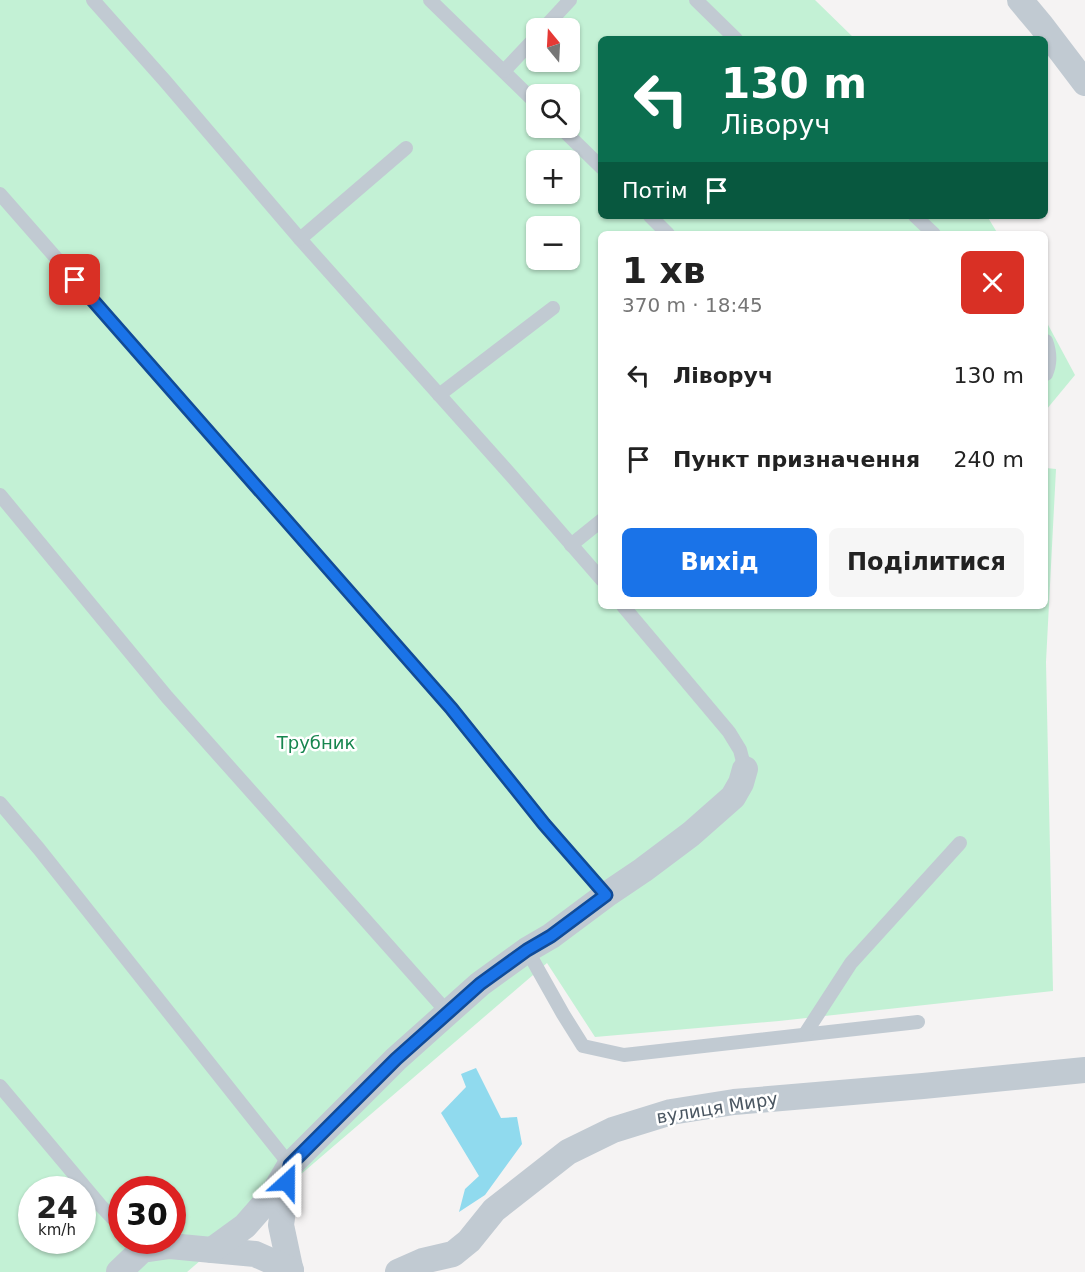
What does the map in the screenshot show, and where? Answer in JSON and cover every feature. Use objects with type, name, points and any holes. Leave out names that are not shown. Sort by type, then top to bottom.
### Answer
[{"type":"street","points":[[1020,0],[1085,83]]},
{"type":"street","points":[[212,1250],[245,1226],[273,1194],[290,1165],[396,1059],[480,984],[527,950],[551,936],[700,827],[733,797],[741,783],[745,769]]},
{"type":"street","name":"вулиця Миру","points":[[398,1272],[423,1261],[453,1254],[469,1241],[494,1210],[568,1152],[613,1130],[671,1112],[734,1102],[1085,1070]]},
{"type":"street","points":[[290,1165],[281,1225],[291,1271]]},
{"type":"street","points":[[186,1248],[255,1254],[291,1271]]},
{"type":"street","points":[[119,1272],[132,1254]]},
{"type":"lane","points":[[93,0],[300,239],[598,575]]},
{"type":"lane","points":[[430,0],[526,93]]},
{"type":"lane","points":[[553,18],[570,0]]},
{"type":"lane","points":[[696,0],[733,36]]},
{"type":"lane","points":[[504,71],[526,48]]},
{"type":"lane","points":[[571,138],[598,164]]},
{"type":"lane","points":[[300,239],[406,148]]},
{"type":"lane","points":[[0,194],[451,708],[544,824],[606,895]]},
{"type":"lane","points":[[653,219],[665,231]]},
{"type":"lane","points":[[918,219],[931,231]]},
{"type":"lane","points":[[439,395],[553,308]]},
{"type":"lane","points":[[1048,346],[1050,351],[1048,369]]},
{"type":"lane","points":[[0,495],[167,698],[448,1013]]},
{"type":"lane","points":[[572,545],[598,523]]},
{"type":"lane","points":[[626,609],[729,732],[740,750],[745,769]]},
{"type":"lane","points":[[0,803],[290,1165]]},
{"type":"lane","points":[[805,1034],[851,963],[960,843]]},
{"type":"lane","points":[[527,950],[583,1046],[624,1055],[918,1022]]},
{"type":"lane","points":[[0,1086],[108,1213]]},
{"type":"green space","name":"Трубник","points":[[0,0],[815,0],[852,36],[598,36],[598,219],[989,219],[996,231],[598,231],[598,609],[1048,609],[1048,468],[1056,469],[1046,662],[1053,991],[779,1021],[595,1037],[547,963],[187,1272],[0,1272]]},
{"type":"green space","points":[[1048,325],[1075,375],[1048,408]]},
{"type":"water","points":[[476,1068],[501,1118],[517,1117],[522,1144],[485,1195],[459,1212],[465,1189],[479,1176],[441,1113],[466,1087],[461,1074]]},
{"type":"route","points":[[75,280],[451,708],[544,824],[606,895],[480,984],[396,1059],[290,1165],[287,1182]]}]
